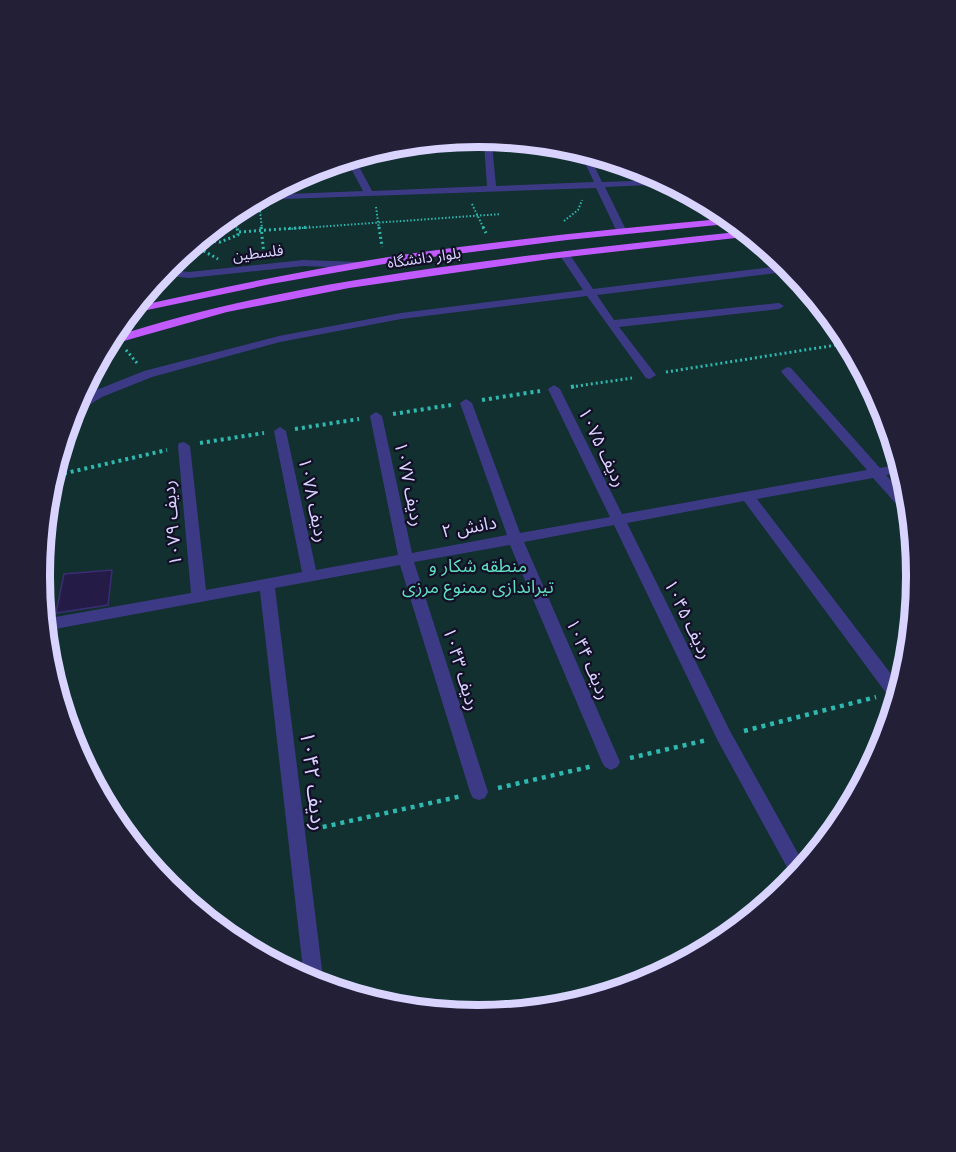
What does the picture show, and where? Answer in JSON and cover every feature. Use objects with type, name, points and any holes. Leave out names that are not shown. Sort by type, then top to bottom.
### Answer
[{"type":"main road","name":"بلوار دانشگاه","points":[[144,308],[359,265],[493,246],[719,222]]},
{"type":"main road","name":"بلوار دانشگاه","points":[[122,339],[202,314],[367,281],[564,254],[738,235]]},
{"type":"street","points":[[488,147],[492,189]]},
{"type":"street","points":[[587,161],[622,232]]},
{"type":"street","points":[[354,166],[369,194]]},
{"type":"street","points":[[278,197],[648,183]]},
{"type":"street","points":[[564,254],[611,324],[650,375]]},
{"type":"street","name":"فلسطین","points":[[174,274],[189,275],[303,263],[359,265]]},
{"type":"street","points":[[87,401],[148,374],[279,339],[401,316],[777,270]]},
{"type":"street","points":[[611,324],[779,306]]},
{"type":"street","points":[[787,371],[899,499]]},
{"type":"street","name":"ردیف ۱۰۷۵","points":[[554,389],[617,520]]},
{"type":"street","name":"ردیف ۱۰۴۴","points":[[466,403],[515,539],[611,762]]},
{"type":"street","name":"ردیف ۱۰۷۷","points":[[376,416],[406,559]]},
{"type":"street","name":"ردیف ۱۰۷۸","points":[[280,431],[310,576]]},
{"type":"street","name":"ردیف ۱۰۷۹","points":[[184,446],[199,596]]},
{"type":"street","name":"دانش ۲","points":[[52,623],[893,470]]},
{"type":"street","points":[[747,496],[892,688]]},
{"type":"street","name":"ردیف ۱۰۴۵","points":[[617,520],[724,736],[795,865]]},
{"type":"street","name":"ردیف ۱۰۴۳","points":[[406,559],[479,792]]},
{"type":"street","name":"ردیف ۱۰۴۲","points":[[267,584],[314,972]]},
{"type":"path","points":[[560,224],[578,210],[583,192],[580,186]]},
{"type":"path","points":[[465,190],[493,246]]},
{"type":"path","points":[[260,208],[266,267]]},
{"type":"path","points":[[211,241],[231,240],[239,232],[501,214]]},
{"type":"path","points":[[233,225],[239,232]]},
{"type":"path","points":[[62,475],[184,446],[838,345]]},
{"type":"green space","name":"منطقه شکار و تیراندازی ممنوع مرزی","points":[[450,148],[506,148],[534,151],[616,170],[692,205],[739,236],[761,254],[800,293],[818,315],[862,386],[884,438],[892,465],[906,548],[906,604],[903,632],[884,714],[849,790],[818,837],[800,859],[761,898],[739,916],[668,960],[616,982],[589,990],[506,1004],[450,1004],[422,1001],[340,982],[264,947],[217,916],[195,898],[156,859],[138,837],[94,766],[72,714],[64,687],[50,604],[50,548],[53,520],[72,438],[107,362],[138,315],[156,293],[195,254],[217,236],[288,192],[340,170],[367,162]]},
{"type":"building","points":[[112,570],[108,605],[56,613],[64,574]]}]
